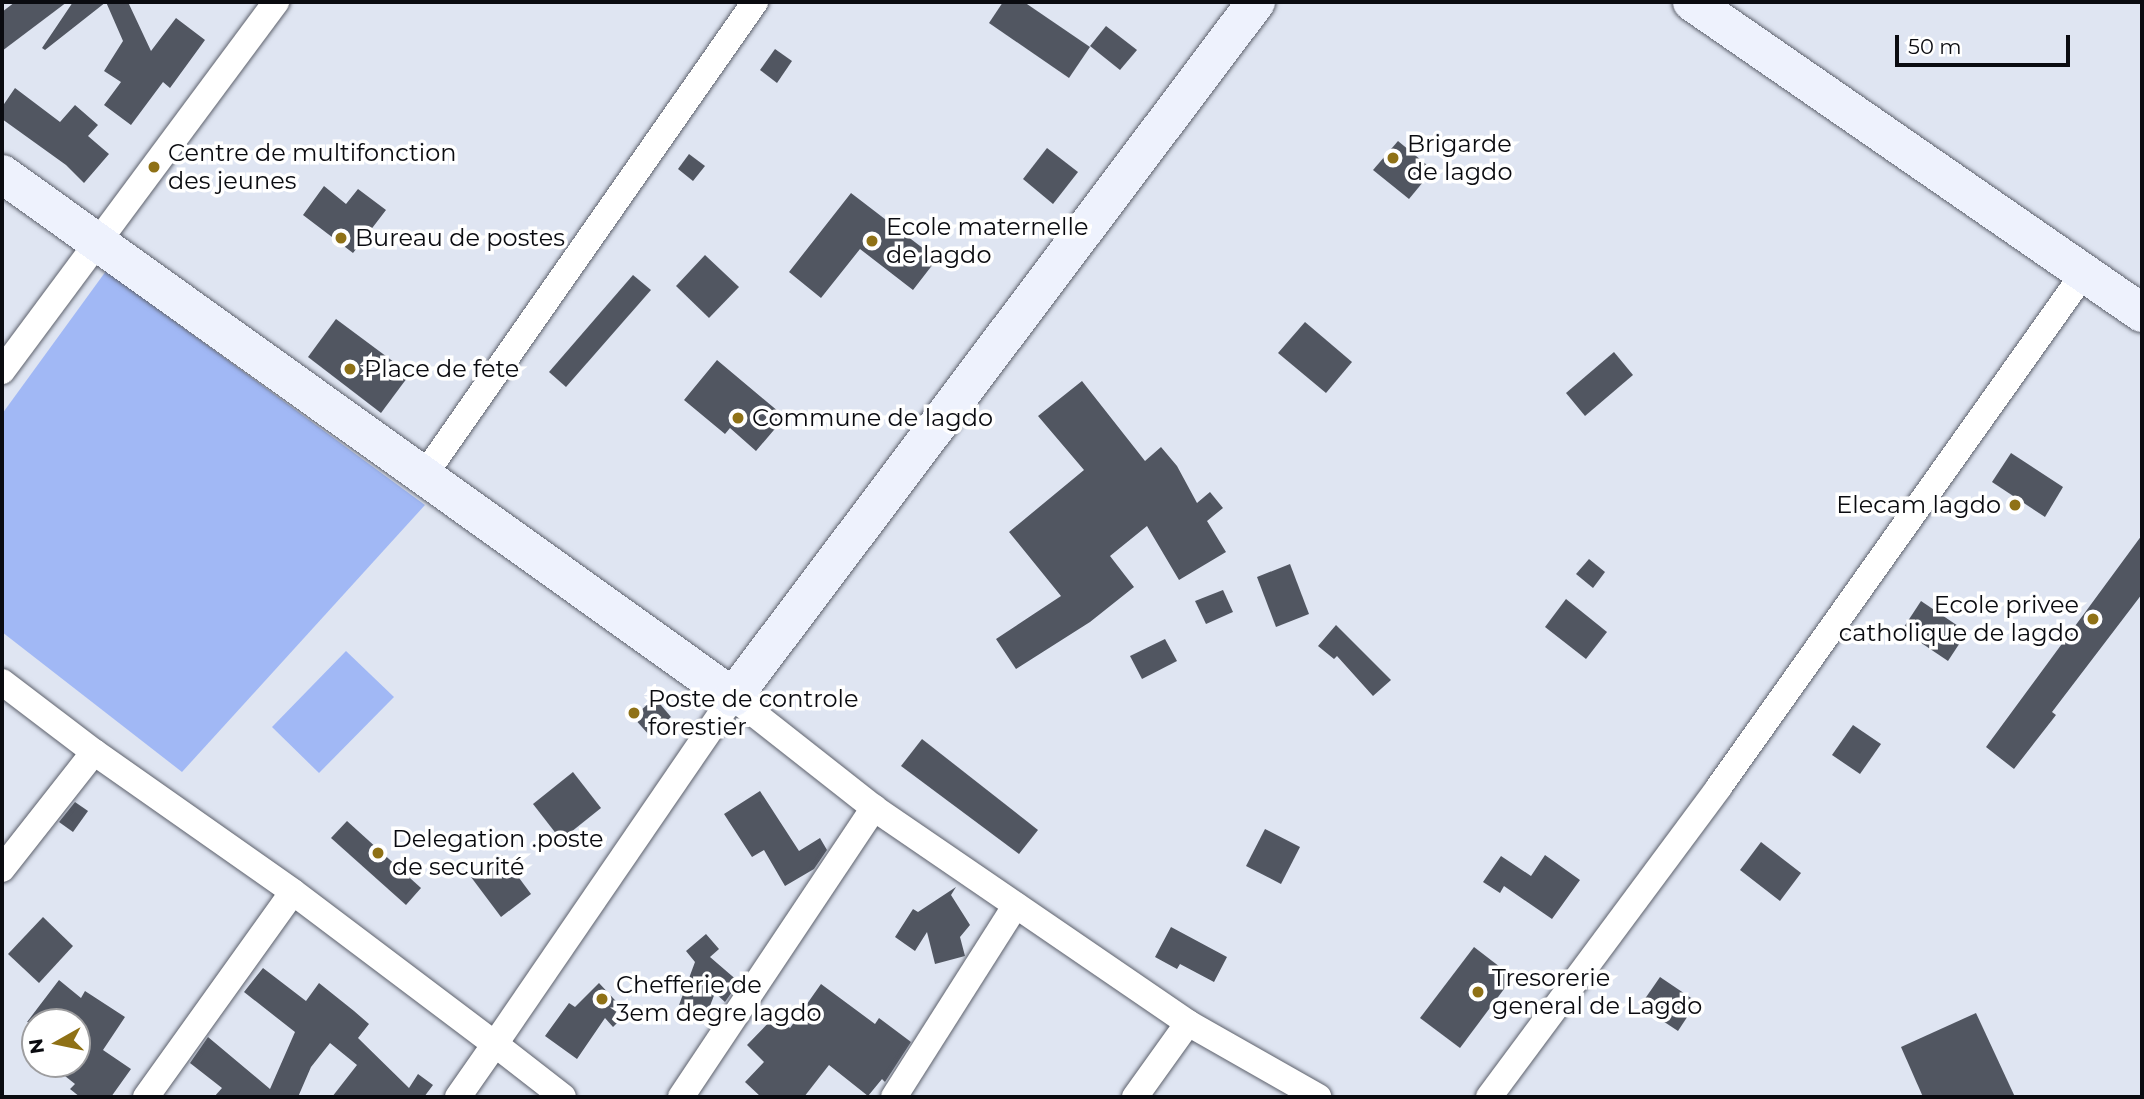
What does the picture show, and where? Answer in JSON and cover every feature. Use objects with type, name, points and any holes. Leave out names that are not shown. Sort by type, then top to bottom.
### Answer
[{"type":"street","points":[[2,371],[100,243],[276,2]]},
{"type":"street","points":[[423,477],[755,2]]},
{"type":"street","points":[[458,1097],[733,697],[1256,2]]},
{"type":"street","points":[[1692,2],[2142,313]]},
{"type":"street","points":[[2,174],[733,697],[874,808],[1188,1023],[1318,1097]]},
{"type":"street","points":[[1489,1097],[1711,799],[2084,273]]},
{"type":"street","points":[[2,682],[94,752],[293,892],[563,1097]]},
{"type":"street","points":[[2,869],[94,752]]},
{"type":"street","points":[[681,1097],[874,808]]},
{"type":"street","points":[[146,1097],[293,892]]},
{"type":"street","points":[[894,1097],[1016,905]]},
{"type":"street","points":[[1135,1097],[1188,1023]]},
{"type":"shaded area","points":[[106,271],[425,505],[182,772],[2,632],[2,414]]},
{"type":"shaded area","points":[[346,651],[394,697],[319,773],[272,727]]},
{"type":"building","points":[[15,2],[67,2],[2,51],[2,12]]},
{"type":"building","points":[[73,2],[106,2],[45,50],[42,48]]},
{"type":"building","points":[[106,2],[128,2],[151,51],[176,18],[205,40],[170,88],[163,82],[131,125],[104,105],[121,82],[104,71],[123,41]]},
{"type":"building","points":[[1003,2],[1024,2],[1090,47],[1069,78],[989,23]]},
{"type":"building","points":[[1106,26],[1137,50],[1120,70],[1090,46]]},
{"type":"building","points":[[775,49],[792,61],[777,83],[760,70]]},
{"type":"building","points":[[15,88],[60,122],[75,105],[98,125],[88,136],[109,154],[84,183],[66,165],[2,119],[2,107]]},
{"type":"building","points":[[1398,141],[1433,170],[1409,199],[1373,170]]},
{"type":"building","points":[[1047,148],[1078,172],[1053,204],[1023,179]]},
{"type":"building","points":[[689,154],[705,166],[693,181],[678,169]]},
{"type":"building","points":[[324,186],[346,204],[358,189],[386,210],[353,253],[303,215]]},
{"type":"building","points":[[851,193],[937,259],[913,290],[860,249],[821,298],[789,272]]},
{"type":"building","points":[[705,255],[739,287],[709,318],[676,286]]},
{"type":"building","points":[[633,275],[651,290],[566,387],[549,372]]},
{"type":"building","points":[[336,319],[410,374],[381,413],[308,357]]},
{"type":"building","points":[[1305,322],[1352,362],[1326,393],[1278,353]]},
{"type":"building","points":[[1614,352],[1633,375],[1585,416],[1566,393]]},
{"type":"building","points":[[717,360],[785,417],[756,451],[730,428],[725,434],[684,400]]},
{"type":"building","points":[[1082,381],[1145,461],[1161,447],[1177,466],[1197,503],[1210,492],[1223,508],[1207,521],[1226,552],[1179,580],[1147,526],[1110,556],[1134,587],[1090,622],[1016,669],[996,639],[1061,596],[1009,532],[1084,470],[1038,416]]},
{"type":"building","points":[[2011,453],[2063,487],[2045,517],[1992,482]]},
{"type":"building","points":[[2142,535],[2142,594],[2052,712],[2056,715],[2014,769],[1986,747]]},
{"type":"building","points":[[1589,559],[1605,572],[1593,588],[1576,574]]},
{"type":"building","points":[[1290,564],[1309,614],[1276,627],[1257,577]]},
{"type":"building","points":[[1223,590],[1233,612],[1206,624],[1195,601]]},
{"type":"building","points":[[1566,599],[1607,632],[1586,659],[1545,627]]},
{"type":"building","points":[[1921,601],[1967,632],[1948,661],[1902,630]]},
{"type":"building","points":[[1336,625],[1391,680],[1373,696],[1337,656],[1334,659],[1318,646]]},
{"type":"building","points":[[1165,639],[1177,661],[1142,679],[1130,656]]},
{"type":"building","points":[[655,698],[671,717],[650,736],[633,717]]},
{"type":"building","points":[[1853,725],[1881,744],[1860,774],[1832,755]]},
{"type":"building","points":[[922,739],[1038,830],[1019,854],[901,766]]},
{"type":"building","points":[[573,772],[601,808],[561,840],[533,804]]},
{"type":"building","points":[[760,791],[799,851],[820,838],[827,850],[814,869],[785,886],[764,850],[752,857],[724,814]]},
{"type":"building","points":[[75,802],[88,811],[73,832],[59,822]]},
{"type":"building","points":[[347,821],[421,888],[406,905],[331,838]]},
{"type":"building","points":[[1265,829],[1300,847],[1281,884],[1246,866]]},
{"type":"building","points":[[1761,842],[1801,873],[1780,901],[1740,870]]},
{"type":"building","points":[[502,855],[531,894],[501,917],[471,877]]},
{"type":"building","points":[[1545,855],[1580,880],[1552,919],[1504,886],[1500,893],[1483,882],[1501,856],[1531,876]]},
{"type":"building","points":[[956,887],[951,895],[970,925],[960,937],[965,956],[935,964],[927,932],[915,951],[895,937],[913,909],[918,912]]},
{"type":"building","points":[[43,917],[73,946],[39,983],[8,954]]},
{"type":"building","points":[[1171,927],[1227,957],[1214,982],[1180,964],[1177,969],[1155,957]]},
{"type":"building","points":[[706,934],[719,949],[710,957],[739,982],[725,1002],[715,993],[706,1016],[679,1005],[695,962],[686,951]]},
{"type":"building","points":[[1474,947],[1513,977],[1460,1048],[1420,1018]]},
{"type":"building","points":[[263,968],[306,1001],[319,983],[369,1024],[358,1038],[409,1088],[418,1074],[433,1085],[424,1097],[332,1097],[357,1065],[330,1043],[311,1067],[298,1097],[214,1097],[222,1088],[190,1063],[208,1037],[270,1089],[295,1032],[244,992]]},
{"type":"building","points":[[1660,977],[1697,1002],[1678,1031],[1640,1006]]},
{"type":"building","points":[[59,980],[81,998],[85,991],[125,1017],[103,1050],[131,1069],[111,1097],[80,1097],[70,1089],[75,1084],[68,1078],[91,1078],[91,1008],[38,1008]]},
{"type":"building","points":[[599,983],[627,1013],[613,1027],[605,1018],[577,1059],[545,1036],[569,1003],[575,1007]]},
{"type":"building","points":[[821,984],[875,1024],[879,1018],[911,1042],[885,1082],[882,1079],[868,1096],[829,1065],[804,1097],[761,1097],[745,1082],[764,1062],[747,1045],[776,1015],[790,1028]]},
{"type":"building","points":[[1976,1013],[2015,1097],[1923,1097],[1901,1047]]},
{"type":"place","name":"Brigarde de lagdo","points":[[1393,158]]},
{"type":"place","name":"Centre de multifonction des jeunes","points":[[154,167]]},
{"type":"place","name":"Bureau de postes","points":[[341,238]]},
{"type":"place","name":"Ecole maternelle de lagdo","points":[[872,241]]},
{"type":"place","name":"Place de fete","points":[[350,369]]},
{"type":"place","name":"Commune de lagdo","points":[[738,418]]},
{"type":"place","name":"Elecam lagdo","points":[[2015,505]]},
{"type":"place","name":"Ecole privee catholique de lagdo","points":[[2093,619]]},
{"type":"place","name":"Poste de controle forestier","points":[[634,713]]},
{"type":"place","name":"Delegation .poste de securité","points":[[378,853]]},
{"type":"place","name":"Tresorerie general de Lagdo","points":[[1478,992]]},
{"type":"place","name":"Chefferie de 3em degre lagdo","points":[[602,999]]}]
